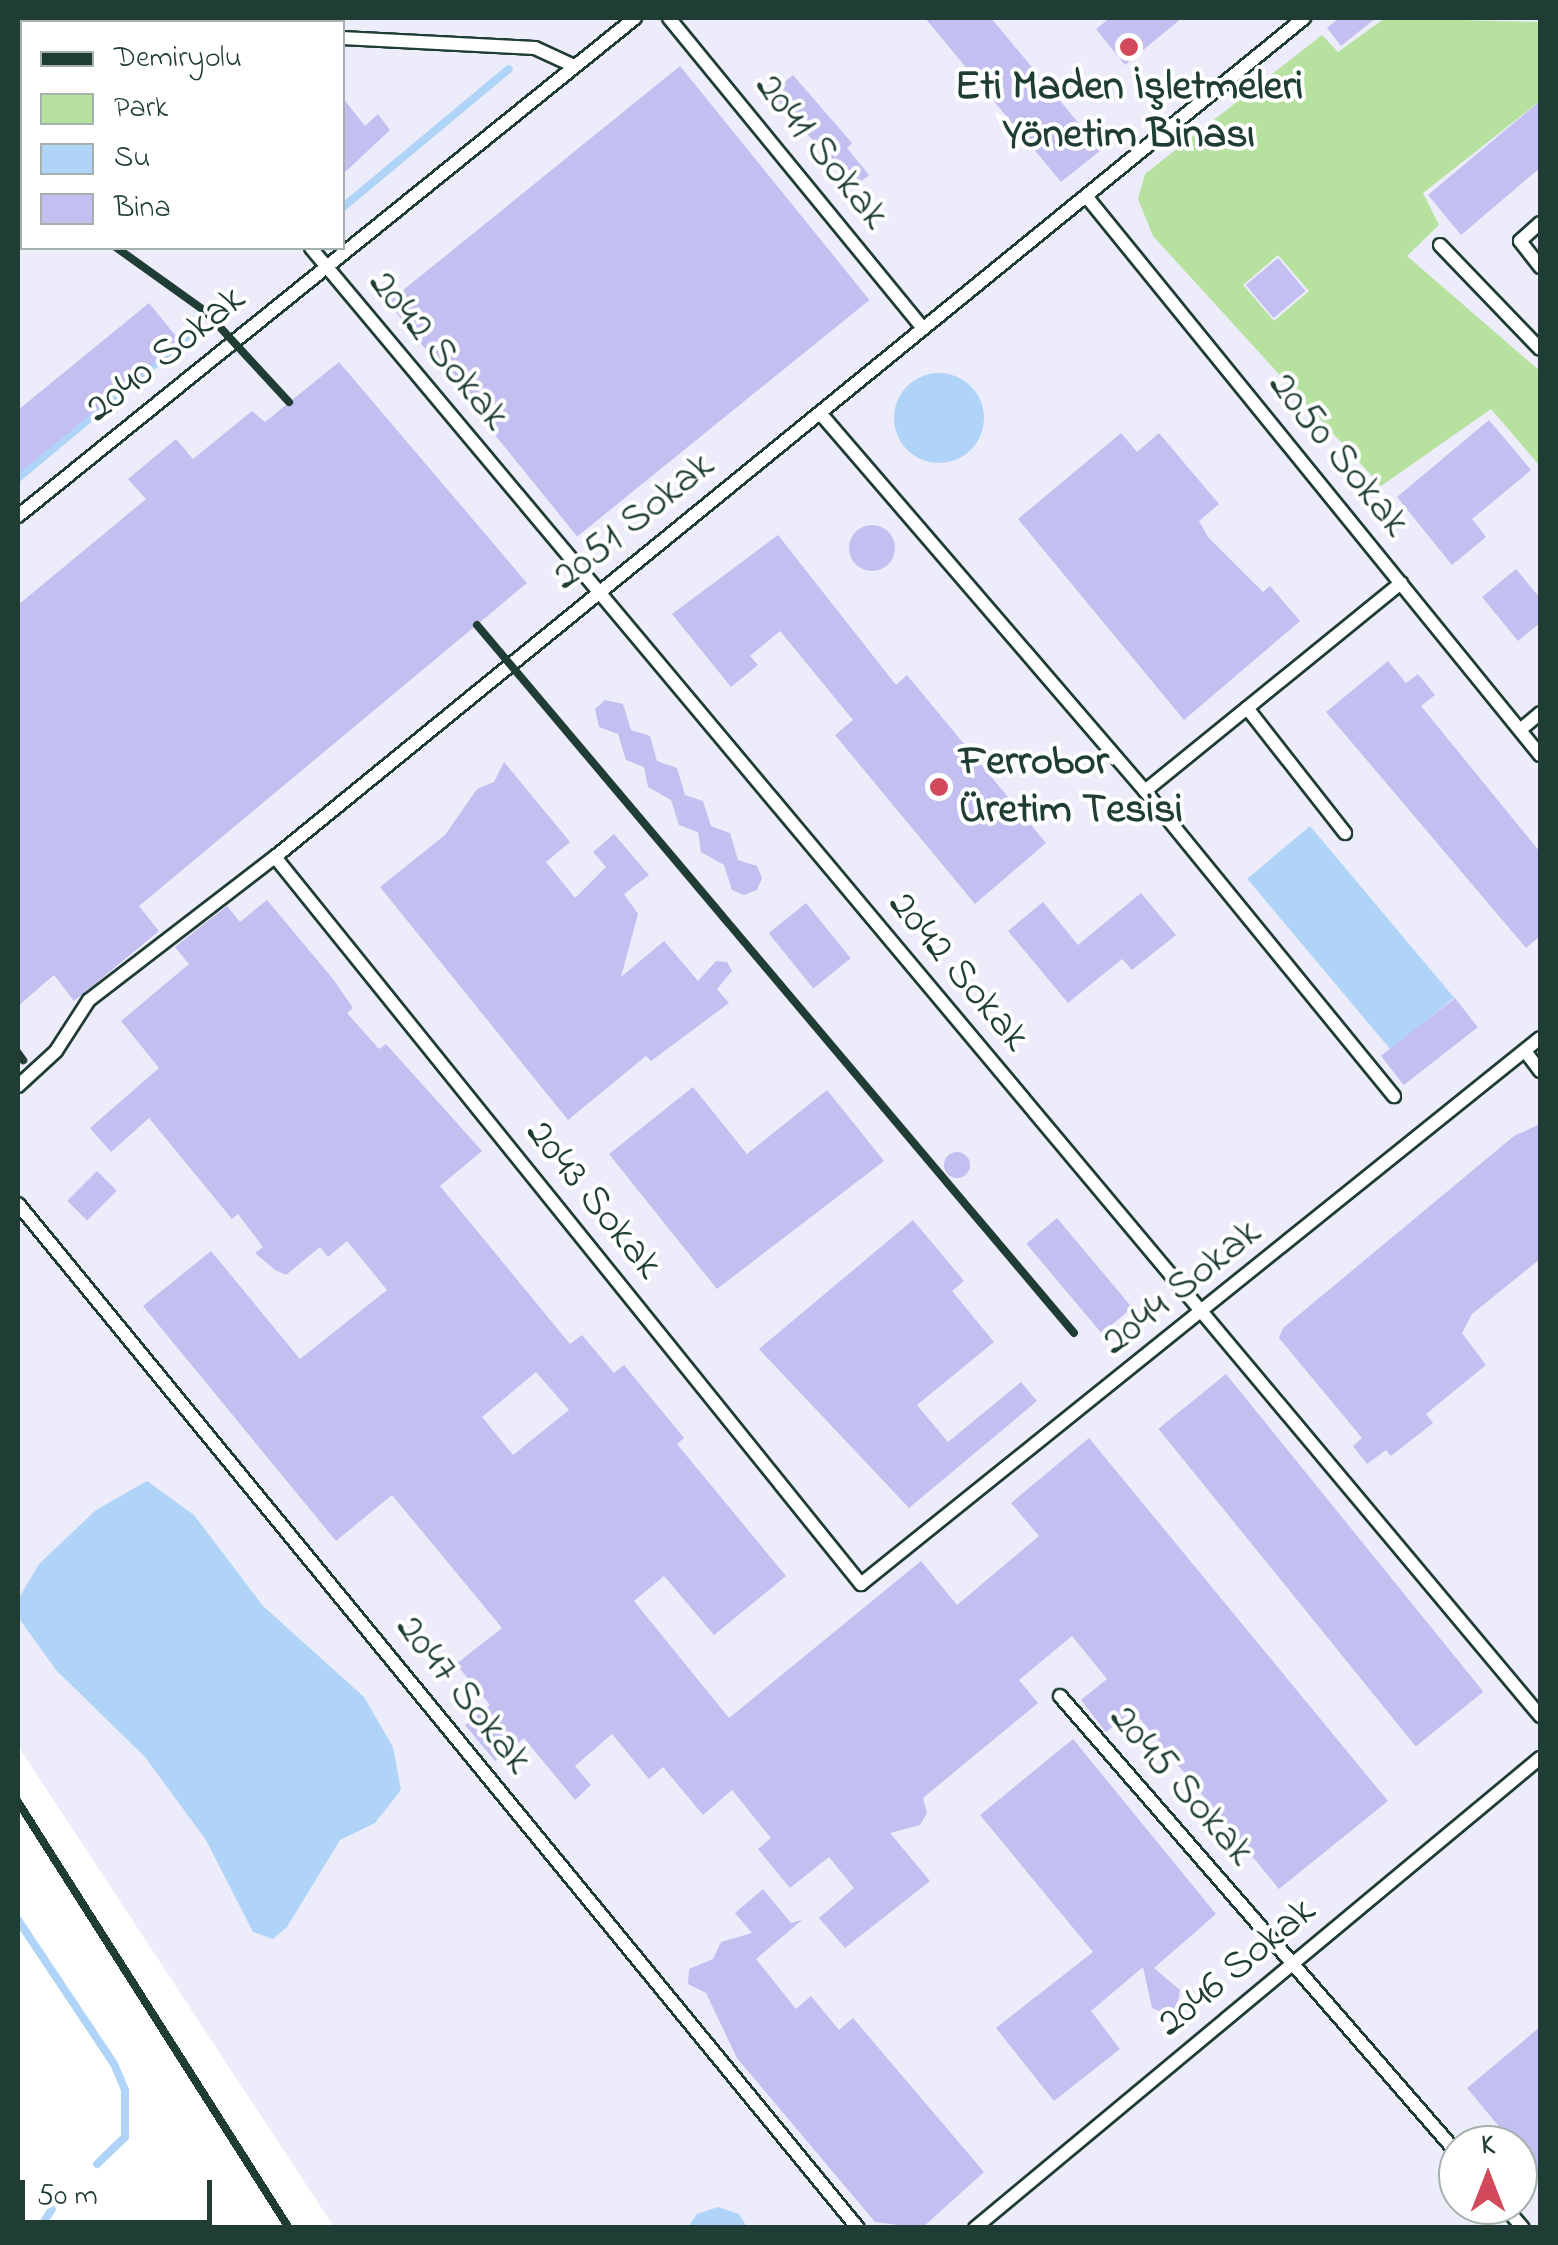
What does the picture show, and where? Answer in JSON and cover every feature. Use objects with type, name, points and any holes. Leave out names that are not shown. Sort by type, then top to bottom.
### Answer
[{"type":"lane","name":"2040 Sokak","points":[[18,516],[634,18]]},
{"type":"lane","name":"2041 Sokak","points":[[669,18],[923,328]]},
{"type":"lane","name":"2051 Sokak","points":[[18,1086],[56,1051],[89,1000],[275,857],[1304,18]]},
{"type":"lane","points":[[345,38],[535,48],[574,66]]},
{"type":"lane","name":"2050 Sokak","points":[[1086,196],[1540,755]]},
{"type":"lane","points":[[1540,224],[1520,242],[1540,267]]},
{"type":"lane","points":[[1440,245],[1540,349]]},
{"type":"lane","name":"2042 Sokak","points":[[313,250],[1540,1716]]},
{"type":"lane","points":[[820,413],[1145,791],[1394,1096]]},
{"type":"lane","points":[[1145,791],[1401,584]]},
{"type":"lane","points":[[1247,708],[1345,833]]},
{"type":"lane","points":[[1520,730],[1540,713]]},
{"type":"lane","name":"2043 Sokak","points":[[275,857],[861,1584]]},
{"type":"lane","name":"2044 Sokak","points":[[861,1584],[1540,1038]]},
{"type":"lane","points":[[1525,1051],[1540,1071]]},
{"type":"lane","name":"2047 Sokak","points":[[18,1204],[858,2228]]},
{"type":"lane","name":"2045 Sokak","points":[[1060,1696],[1438,2131]]},
{"type":"lane","name":"2046 Sokak","points":[[975,2228],[1540,1758]]},
{"type":"shaded area","points":[[18,18],[1540,18],[1540,2227],[334,2227],[18,1746]]},
{"type":"green space","points":[[1385,18],[1540,22],[1540,101],[1423,193],[1439,225],[1407,256],[1540,371],[1539,465],[1491,409],[1381,486],[1153,236],[1138,199],[1145,174],[1322,35],[1338,52]],"holes":[[[1278,255],[1309,291],[1274,321],[1243,285]]]},
{"type":"water","points":[[939,373],[956,376],[971,386],[981,401],[981,435],[971,450],[956,460],[939,463],[922,460],[907,450],[897,435],[894,418],[897,401],[907,386],[922,376]]},
{"type":"water","points":[[1310,826],[1454,998],[1391,1050],[1247,879]]},
{"type":"water","points":[[147,1481],[194,1515],[263,1606],[364,1697],[393,1747],[401,1790],[375,1823],[340,1840],[287,1927],[273,1939],[253,1932],[206,1840],[145,1757],[56,1670],[20,1620],[19,1598],[39,1564],[96,1510]]},
{"type":"water","points":[[718,2207],[739,2214],[747,2227],[688,2227],[697,2214]]},
{"type":"building","points":[[925,18],[991,18],[1101,150],[1061,182]]},
{"type":"building","name":"Eti Maden İşletmeleri Yönetim Binası","points":[[1110,18],[1182,18],[1125,65],[1096,29]]},
{"type":"building","points":[[1339,18],[1376,18],[1341,46],[1327,28]]},
{"type":"building","points":[[680,66],[869,300],[577,537],[388,303]]},
{"type":"building","points":[[793,75],[852,143],[847,148],[869,175],[854,187],[771,93]]},
{"type":"building","points":[[345,101],[365,126],[378,114],[390,130],[345,172]]},
{"type":"building","points":[[1540,101],[1540,168],[1461,235],[1428,195]]},
{"type":"building","points":[[1278,258],[1306,291],[1273,318],[1246,285]]},
{"type":"building","points":[[149,303],[180,341],[18,474],[18,410]]},
{"type":"building","points":[[339,362],[527,583],[139,906],[159,931],[74,1001],[54,975],[18,1006],[18,605],[146,499],[128,479],[176,439],[193,459],[252,411],[265,422]]},
{"type":"building","points":[[1489,420],[1531,470],[1472,519],[1486,537],[1452,565],[1397,497]]},
{"type":"building","points":[[1121,433],[1137,452],[1159,433],[1219,504],[1199,521],[1208,537],[1263,592],[1270,586],[1300,621],[1184,720],[1018,519]]},
{"type":"building","points":[[872,525],[888,532],[895,548],[888,564],[872,571],[856,564],[849,548],[856,532]]},
{"type":"building","points":[[778,535],[896,685],[907,675],[1046,843],[975,904],[835,735],[853,720],[780,631],[750,656],[758,665],[731,687],[672,614]]},
{"type":"building","points":[[1516,569],[1540,598],[1540,623],[1518,641],[1482,597]]},
{"type":"building","points":[[1388,661],[1406,683],[1418,674],[1435,695],[1421,706],[1540,852],[1540,936],[1526,948],[1326,712]]},
{"type":"building","points":[[605,700],[623,704],[631,730],[650,736],[657,761],[677,768],[685,795],[703,801],[711,826],[730,833],[738,860],[757,866],[762,878],[757,890],[744,895],[732,890],[724,865],[701,852],[698,832],[679,825],[671,800],[648,787],[644,767],[626,760],[618,734],[599,727],[595,709]]},
{"type":"building","points":[[504,762],[570,842],[546,862],[575,898],[606,867],[593,852],[614,834],[649,875],[624,894],[638,914],[621,977],[664,941],[698,981],[716,961],[727,962],[732,971],[717,989],[729,1003],[651,1061],[646,1056],[568,1120],[380,887],[445,835],[477,789],[494,782]]},
{"type":"building","points":[[1141,893],[1176,935],[1132,970],[1122,959],[1068,1003],[1008,931],[1043,902],[1078,945]]},
{"type":"building","points":[[267,900],[333,979],[353,1008],[347,1013],[379,1049],[386,1044],[482,1151],[440,1186],[570,1344],[582,1335],[614,1373],[624,1365],[684,1438],[677,1444],[786,1576],[714,1635],[664,1576],[634,1601],[729,1718],[921,1561],[957,1605],[1039,1536],[1011,1503],[1089,1438],[1388,1801],[1279,1889],[1133,1710],[1106,1732],[1081,1700],[1107,1679],[1072,1636],[1019,1680],[1038,1703],[923,1798],[927,1813],[920,1825],[890,1833],[930,1881],[845,1948],[819,1918],[854,1888],[829,1857],[790,1888],[758,1849],[771,1838],[732,1790],[703,1815],[663,1767],[649,1779],[612,1734],[575,1766],[591,1785],[575,1800],[524,1738],[495,1761],[465,1725],[490,1705],[456,1664],[502,1628],[392,1495],[336,1541],[143,1306],[211,1251],[300,1359],[387,1290],[347,1241],[328,1257],[320,1247],[286,1275],[275,1270],[255,1253],[263,1247],[238,1214],[232,1219],[149,1118],[111,1152],[90,1128],[159,1068],[121,1021],[189,964],[175,947],[227,906],[240,922]],"holes":[[[536,1372],[569,1410],[513,1455],[482,1417]]]},
{"type":"building","points":[[806,903],[851,958],[813,988],[769,933]]},
{"type":"building","points":[[1455,998],[1478,1027],[1404,1085],[1381,1056]]},
{"type":"building","points":[[693,1087],[747,1154],[827,1090],[884,1161],[717,1289],[609,1154]]},
{"type":"building","points":[[1540,1124],[1540,1259],[1472,1314],[1462,1333],[1486,1365],[1426,1414],[1433,1423],[1391,1456],[1386,1450],[1367,1464],[1353,1446],[1362,1438],[1279,1338],[1283,1328],[1514,1136]]},
{"type":"building","points":[[957,1152],[966,1156],[970,1165],[966,1174],[957,1178],[948,1174],[944,1165],[948,1156]]},
{"type":"building","points":[[97,1171],[117,1191],[87,1220],[67,1201]]},
{"type":"building","points":[[1057,1218],[1132,1308],[1102,1333],[1026,1244]]},
{"type":"building","points":[[913,1220],[964,1281],[952,1291],[994,1342],[917,1405],[948,1442],[1021,1382],[1037,1401],[909,1508],[759,1349]]},
{"type":"building","points":[[1226,1374],[1483,1692],[1416,1747],[1158,1429]]},
{"type":"building","points":[[1073,1739],[1216,1914],[1154,1968],[1180,1990],[1177,2008],[1164,2013],[1152,2008],[1143,1967],[1091,2011],[1120,2049],[1054,2101],[996,2028],[1093,1952],[980,1815]]},
{"type":"building","points":[[763,1889],[791,1923],[802,1920],[756,1959],[796,2009],[811,1996],[839,2030],[853,2018],[984,2172],[922,2228],[875,2222],[737,2058],[706,1993],[688,1984],[689,1969],[713,1959],[721,1942],[752,1933],[735,1913]]},
{"type":"building","points":[[1540,2027],[1540,2176],[1538,2125],[1498,2125],[1467,2088]]},
{"type":"waterway","points":[[345,206],[509,69]]},
{"type":"waterway","points":[[18,478],[187,337]]},
{"type":"waterway","points":[[18,1920],[114,2064],[125,2090],[125,2137],[97,2164]]},
{"type":"waterway","points":[[40,2228],[52,2209]]},
{"type":"railway","points":[[120,250],[205,311],[289,402]]},
{"type":"railway","points":[[477,625],[1074,1333]]},
{"type":"railway","points":[[18,1053],[23,1060]]},
{"type":"railway","points":[[18,1802],[289,2228]]},
{"type":"place","name":"Eti Maden İşletmeleri Yönetim Binası","points":[[1129,47]]},
{"type":"place","name":"Ferrobor Üretim Tesisi","points":[[939,787]]}]
